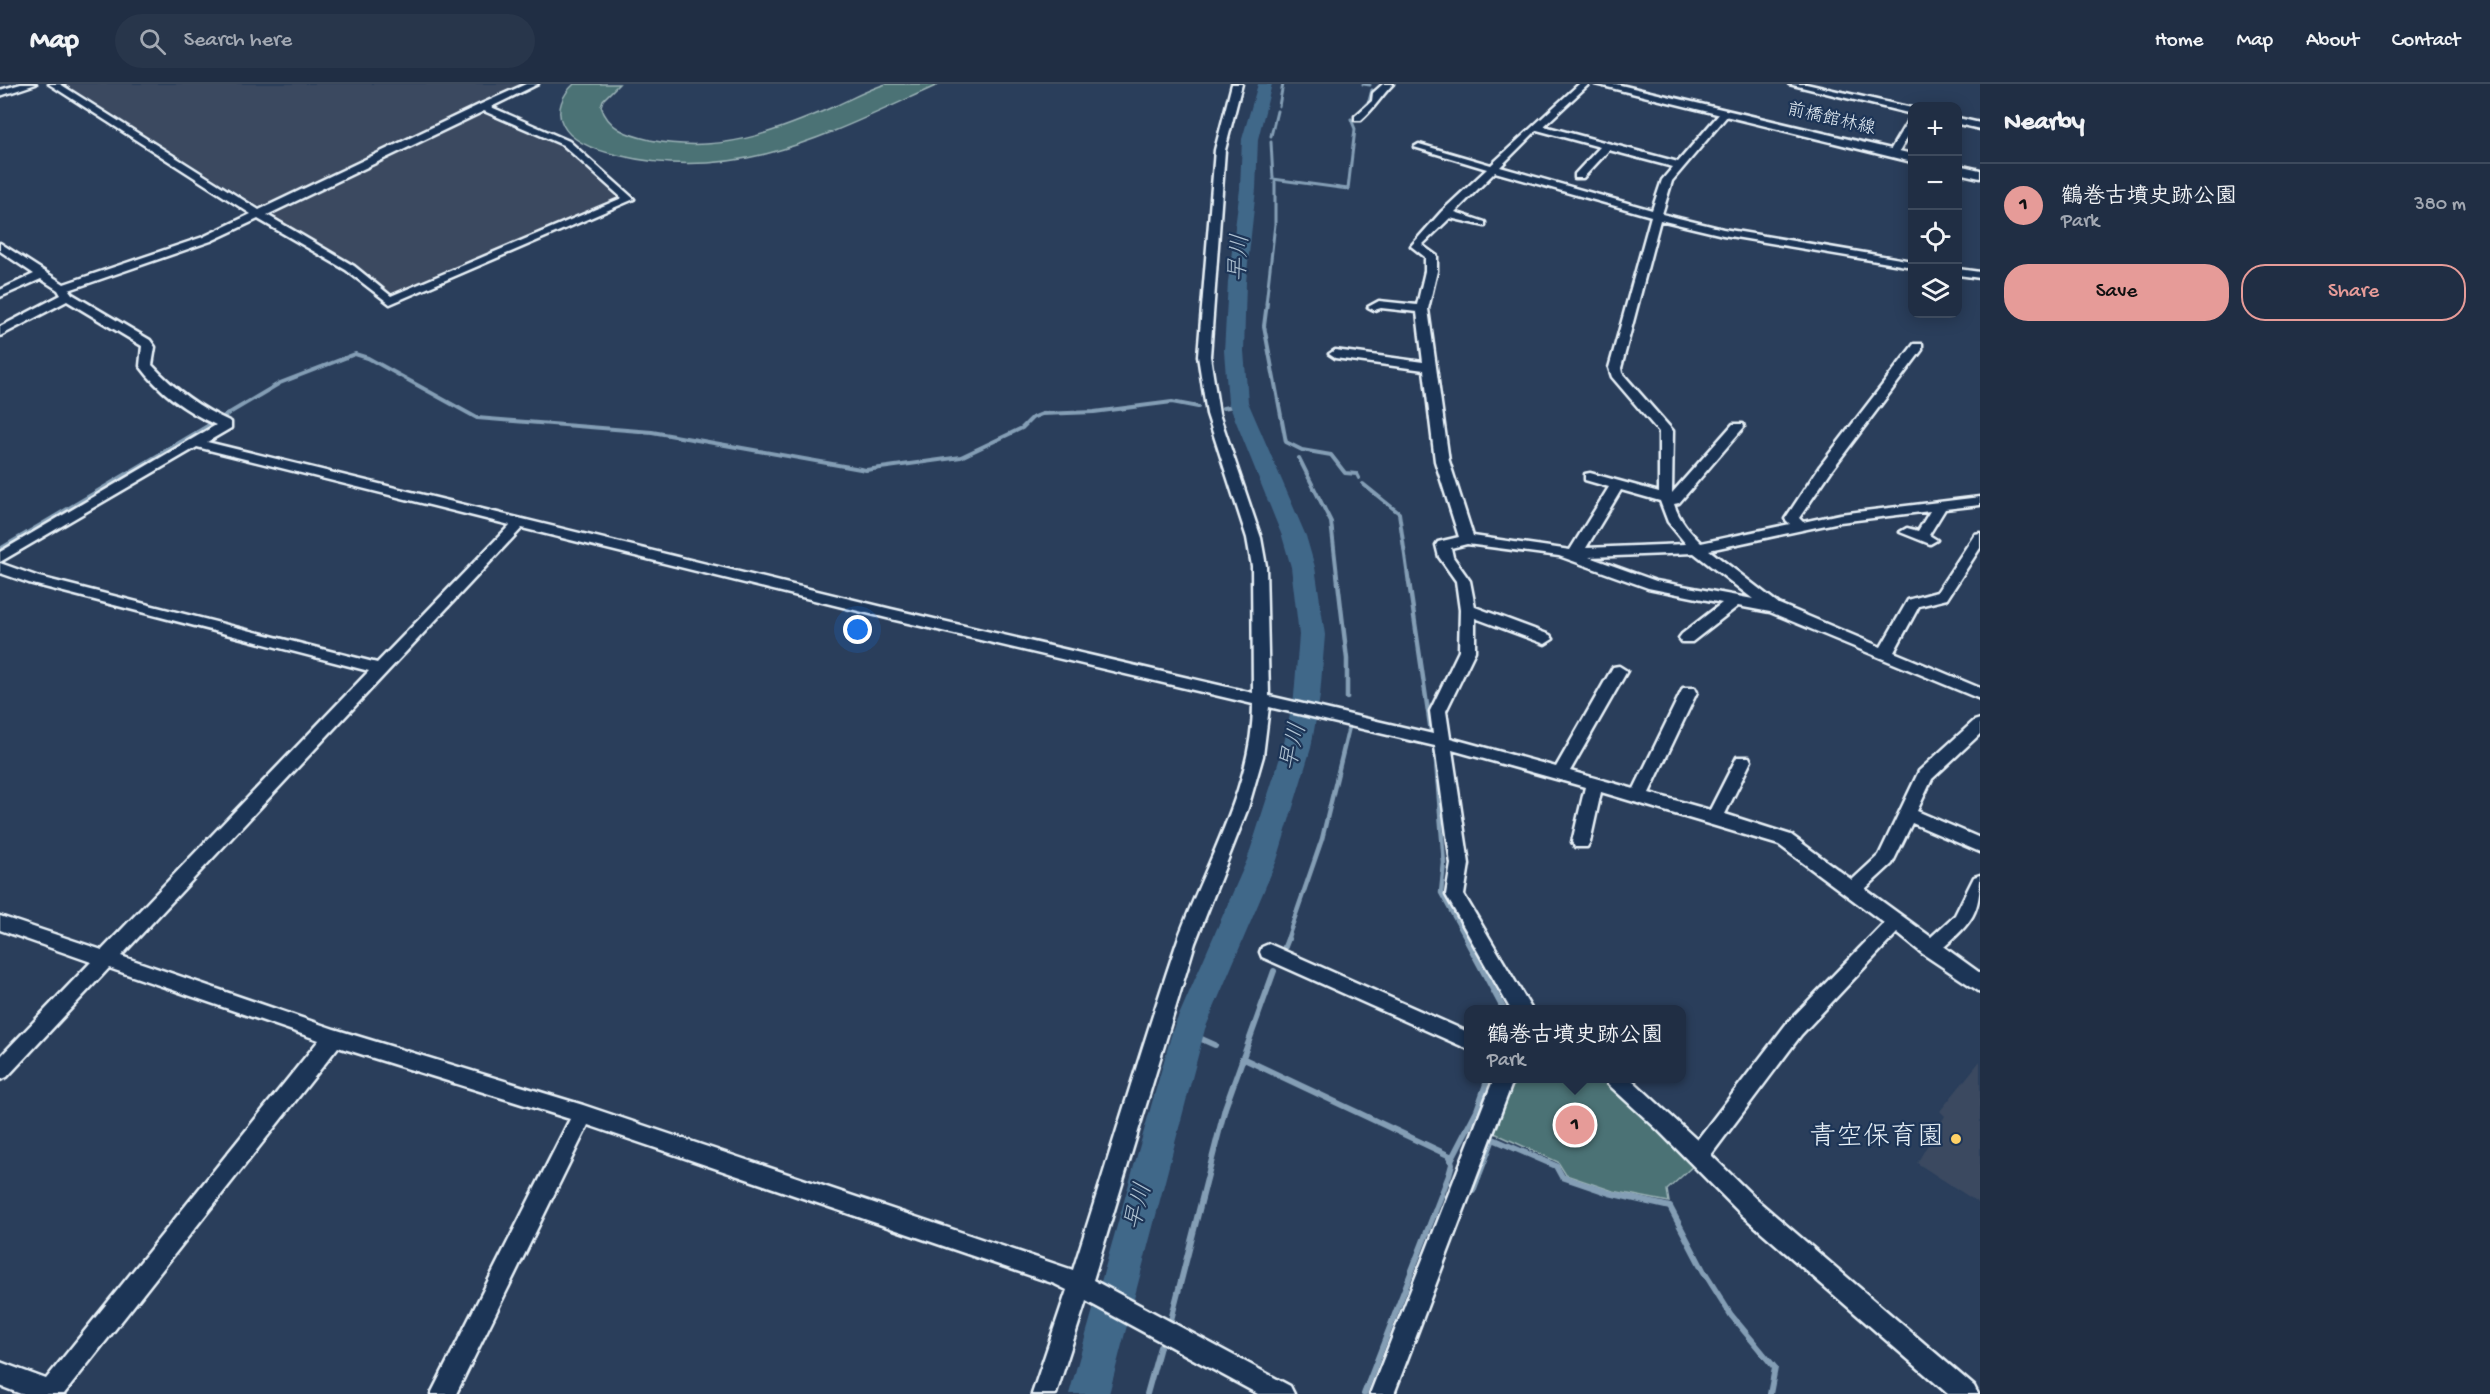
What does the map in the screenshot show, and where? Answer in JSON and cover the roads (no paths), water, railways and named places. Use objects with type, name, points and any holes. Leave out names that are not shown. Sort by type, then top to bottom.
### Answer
[{"type":"main road","name":"前橋館林線","points":[[1601,84],[1908,157]]},
{"type":"main road","points":[[1962,170],[1980,174]]},
{"type":"street","points":[[0,93],[31,84]]},
{"type":"street","points":[[54,84],[260,215],[350,268],[390,301],[629,199],[566,143],[482,107]]},
{"type":"street","points":[[0,332],[65,292],[207,239],[533,84]]},
{"type":"street","points":[[1044,1394],[1084,1288],[1186,943],[1239,808],[1255,756],[1266,700],[1259,566],[1254,537],[1213,414],[1204,356],[1220,150],[1224,127],[1237,84]]},
{"type":"street","points":[[1358,118],[1376,102],[1378,93],[1388,84]]},
{"type":"street","points":[[1467,540],[1442,461],[1422,309],[1431,271],[1431,256],[1416,246],[1446,213],[1584,84]]},
{"type":"street","points":[[1794,84],[1908,110]]},
{"type":"street","points":[[1724,114],[1667,180],[1615,368],[1616,374],[1666,431],[1667,500],[1674,520],[1699,548],[1774,608]]},
{"type":"street","points":[[1962,122],[1980,126]]},
{"type":"street","points":[[1538,127],[1679,165]]},
{"type":"street","points":[[1893,154],[1908,129]]},
{"type":"street","points":[[1579,176],[1607,146]]},
{"type":"street","points":[[1419,147],[1723,232],[1908,263]]},
{"type":"street","points":[[1446,213],[1481,224]]},
{"type":"street","points":[[0,246],[65,292],[146,343],[149,347],[146,366],[168,390],[209,417],[226,424],[0,558]]},
{"type":"street","points":[[1962,273],[1980,275]]},
{"type":"street","points":[[0,294],[42,274]]},
{"type":"street","points":[[1374,307],[1379,304],[1422,309]]},
{"type":"street","points":[[1800,526],[1792,519],[1825,469],[1918,347]]},
{"type":"street","points":[[1335,354],[1430,367]]},
{"type":"street","points":[[1590,477],[1667,500],[1674,500],[1738,427]]},
{"type":"street","points":[[195,443],[521,521],[891,614],[1444,743],[1714,816],[1785,840],[1980,984]]},
{"type":"street","points":[[1574,554],[1617,485]]},
{"type":"street","points":[[1574,554],[1699,548],[1800,526],[1980,501]]},
{"type":"street","points":[[1919,537],[1940,507]]},
{"type":"street","points":[[0,1071],[521,521]]},
{"type":"street","points":[[1885,654],[1913,603],[1942,596],[1980,537]]},
{"type":"street","points":[[1519,1005],[1455,895],[1460,864],[1438,711],[1467,651],[1468,610],[1463,581],[1442,549],[1446,543],[1467,540],[1531,546],[1574,554],[1653,585],[1774,608],[1980,694]]},
{"type":"street","points":[[0,568],[34,580],[381,669]]},
{"type":"street","points":[[1687,638],[1733,602]]},
{"type":"street","points":[[1468,610],[1545,639]]},
{"type":"street","points":[[1560,774],[1619,671]]},
{"type":"street","points":[[1640,795],[1689,692]]},
{"type":"street","points":[[1853,890],[1886,859],[1925,775],[1980,725]]},
{"type":"street","points":[[1714,816],[1743,761]]},
{"type":"street","points":[[1581,842],[1594,783]]},
{"type":"street","points":[[1906,813],[1980,845]]},
{"type":"street","points":[[1930,949],[1962,920],[1980,882]]},
{"type":"street","points":[[1698,1155],[1794,1029],[1896,922]]},
{"type":"street","points":[[0,923],[106,957],[334,1037],[583,1114],[1061,1275],[1282,1394]]},
{"type":"street","points":[[1269,952],[1464,1039]]},
{"type":"street","points":[[0,1374],[50,1393],[334,1037]]},
{"type":"street","points":[[1382,1394],[1502,1083]]},
{"type":"street","points":[[1620,1083],[1698,1155],[1749,1207],[1833,1282],[1966,1394]]},
{"type":"street","points":[[443,1394],[583,1114]]},
{"type":"waterway","name":"早川","points":[[1089,1394],[1189,1029],[1262,860],[1280,809],[1297,748],[1307,696],[1312,635],[1303,567],[1294,536],[1238,402],[1234,351],[1237,282],[1248,189],[1250,139],[1265,84]]},
{"type":"waterway","points":[[1279,106],[1283,84]]},
{"type":"waterway","points":[[1363,84],[1370,85]]},
{"type":"waterway","points":[[1356,115],[1369,101],[1372,90]]},
{"type":"waterway","points":[[1271,136],[1277,111]]},
{"type":"waterway","points":[[1271,142],[1273,179],[1348,189],[1355,129],[1351,119]]},
{"type":"waterway","points":[[1266,304],[1275,224],[1275,182]]},
{"type":"waterway","points":[[1267,303],[1264,326],[1286,442],[1302,450],[1331,455],[1345,473],[1357,474],[1359,478]]},
{"type":"waterway","points":[[0,549],[280,383],[355,354],[368,358],[477,418],[652,432],[866,470],[961,457],[1022,428],[1032,418],[1042,414],[1094,412],[1172,402],[1198,407]]},
{"type":"waterway","points":[[1223,408],[1239,405]]},
{"type":"waterway","points":[[1299,458],[1331,522],[1338,584]]},
{"type":"waterway","points":[[1363,484],[1399,513],[1409,584]]},
{"type":"waterway","points":[[1338,582],[1347,659],[1347,698]]},
{"type":"waterway","points":[[1409,582],[1431,732]]},
{"type":"waterway","points":[[1287,940],[1322,839],[1349,727]]},
{"type":"waterway","points":[[1435,749],[1444,863],[1441,893],[1467,940]]},
{"type":"waterway","points":[[1284,949],[1288,939]]},
{"type":"waterway","points":[[1466,939],[1501,1005]]},
{"type":"waterway","points":[[1243,1058],[1274,971]]},
{"type":"waterway","points":[[1188,1033],[1215,1045]]},
{"type":"waterway","points":[[1171,1320],[1225,1108],[1243,1058]]},
{"type":"waterway","points":[[1243,1058],[1450,1156],[1451,1160]]},
{"type":"waterway","points":[[1451,1160],[1477,1110],[1486,1083]]},
{"type":"waterway","points":[[1473,1191],[1493,1139],[1556,1166],[1562,1177],[1609,1193],[1670,1207],[1704,1272],[1731,1315],[1775,1368],[1770,1394]]},
{"type":"waterway","points":[[1364,1394],[1449,1175],[1451,1160]]},
{"type":"waterway","points":[[1147,1394],[1160,1347]]},
{"type":"place","name":"鶴巻古墳史跡公園","points":[[1575,1125]]},
{"type":"place","name":"青空保育園","points":[[1956,1139]]}]
